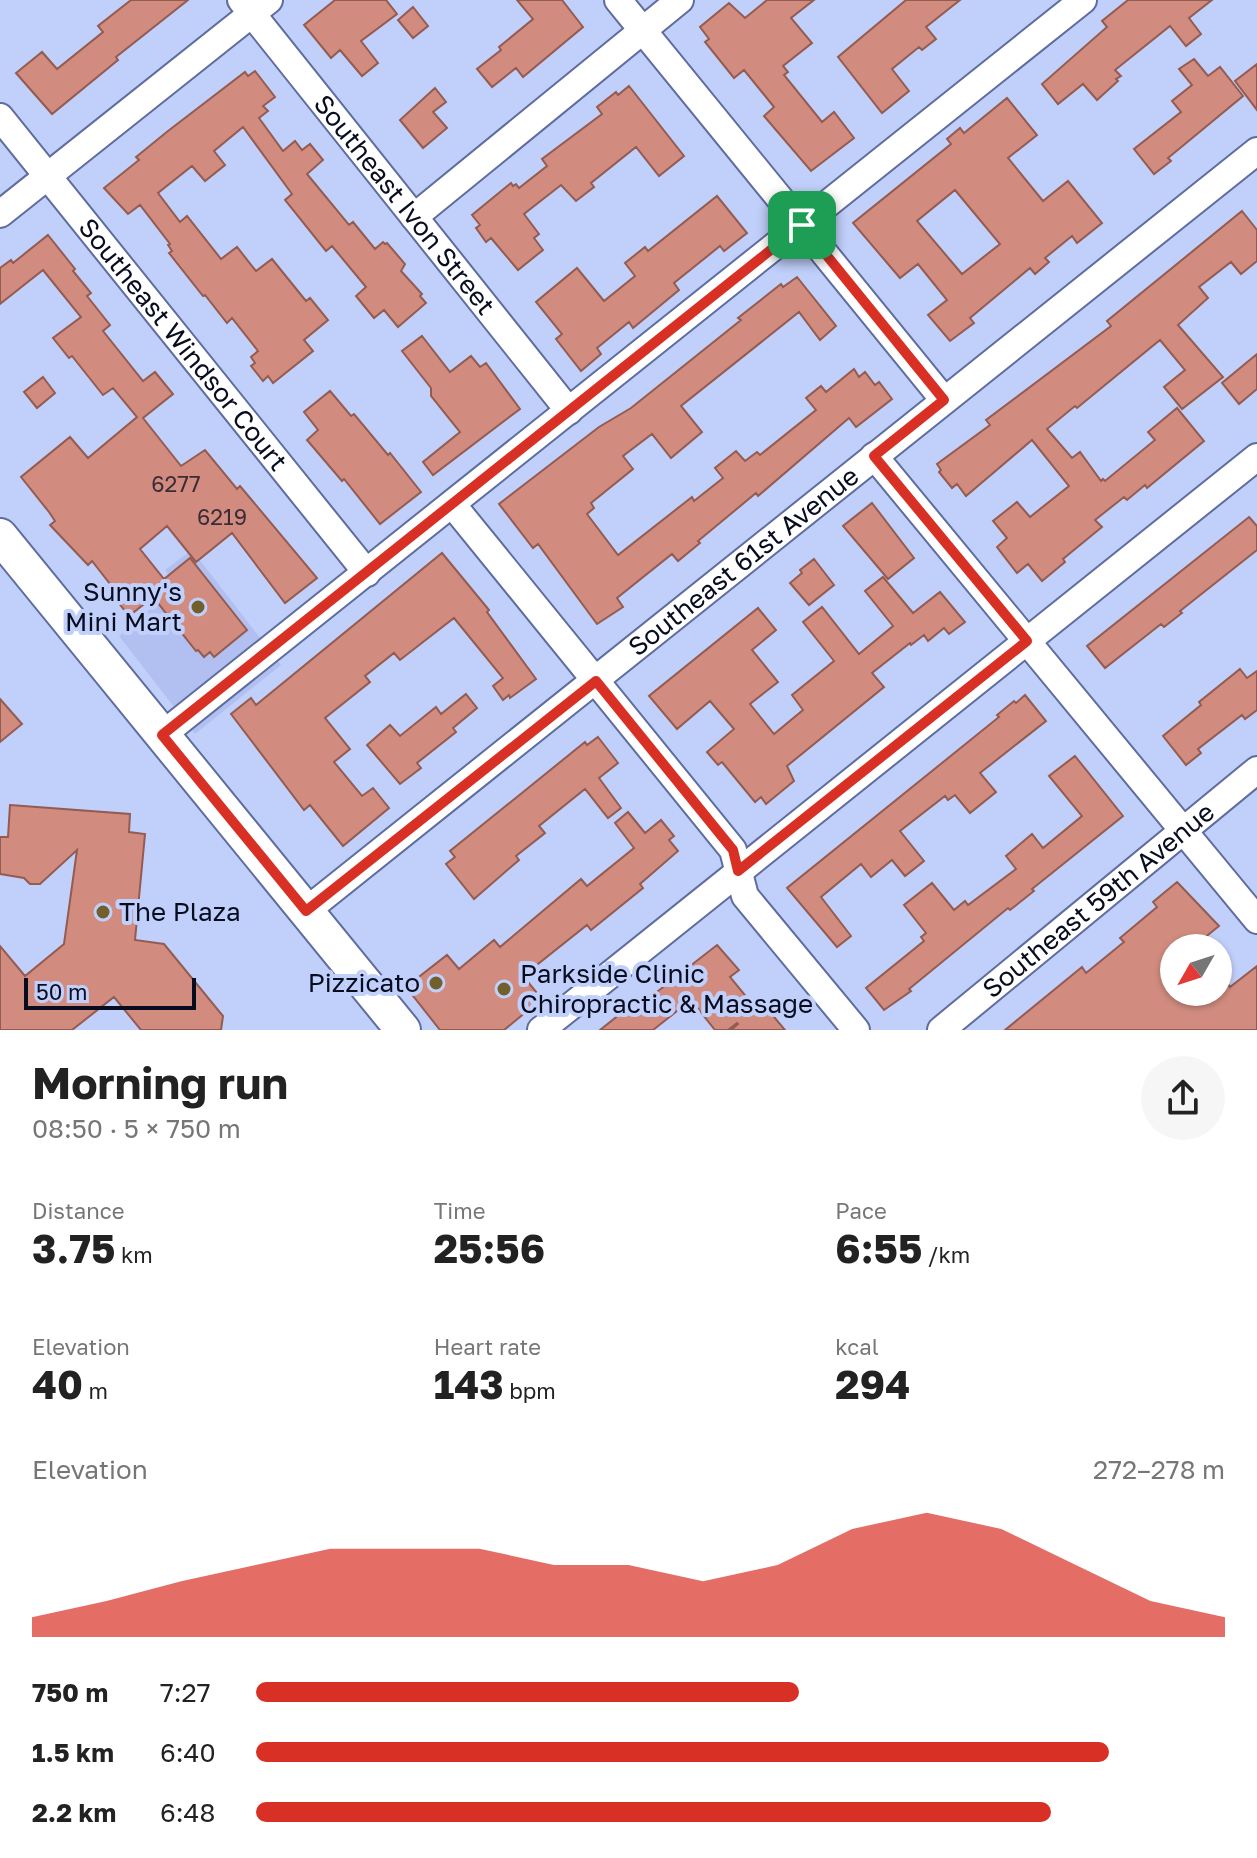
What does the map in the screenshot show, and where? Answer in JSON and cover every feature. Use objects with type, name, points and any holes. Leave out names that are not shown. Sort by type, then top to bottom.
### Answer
[{"type":"main road","points":[[0,536],[403,1030]]},
{"type":"street","points":[[618,0],[944,400]]},
{"type":"street","points":[[414,217],[680,0]]},
{"type":"street","points":[[162,735],[1082,1]]},
{"type":"street","points":[[0,214],[254,4]]},
{"type":"street","name":"Southeast Ivon Street","points":[[254,4],[414,217],[569,411]]},
{"type":"street","name":"Southeast Windsor Court","points":[[0,117],[367,573]]},
{"type":"street","name":"Southeast 61st Avenue","points":[[306,911],[1257,151]]},
{"type":"street","points":[[874,456],[1257,920]]},
{"type":"street","points":[[541,1030],[1257,457]]},
{"type":"street","points":[[452,504],[733,850],[745,896],[856,1030]]},
{"type":"street","name":"Southeast 59th Avenue","points":[[941,1030],[1257,770]]},
{"type":"shaded area","points":[[192,550],[281,665],[195,734],[119,636],[177,585],[165,570]]},
{"type":"building","points":[[131,0],[188,0],[116,57],[118,60],[52,114],[16,73],[42,52],[57,69],[103,32],[98,26]]},
{"type":"building","points":[[335,0],[386,0],[397,14],[361,41],[378,63],[362,76],[340,50],[331,58],[304,25]]},
{"type":"building","points":[[517,0],[562,0],[583,27],[523,77],[516,68],[492,87],[477,69],[533,19]]},
{"type":"building","points":[[767,0],[814,0],[791,18],[812,43],[783,66],[788,72],[784,75],[822,122],[834,112],[854,138],[811,171],[764,116],[774,107],[744,70],[734,78],[705,42],[709,39],[700,27],[729,3],[745,18]]},
{"type":"building","points":[[906,0],[960,0],[926,27],[936,39],[922,50],[919,47],[892,69],[909,91],[882,113],[838,57]]},
{"type":"building","points":[[1128,0],[1212,0],[1189,18],[1201,34],[1186,46],[1170,26],[1115,70],[1121,76],[1116,79],[1118,81],[1097,100],[1083,84],[1058,104],[1042,84],[1107,27],[1102,21]]},
{"type":"building","points":[[413,7],[428,26],[413,38],[398,20]]},
{"type":"building","points":[[1194,59],[1208,76],[1220,67],[1243,96],[1168,158],[1171,161],[1154,174],[1134,149],[1181,112],[1172,101],[1192,85],[1179,69]]},
{"type":"building","points":[[1257,64],[1257,110],[1235,81]]},
{"type":"building","points":[[255,71],[275,97],[263,106],[268,111],[259,118],[283,151],[295,141],[302,150],[310,144],[323,160],[307,174],[349,225],[353,222],[375,249],[383,242],[387,243],[405,264],[401,271],[426,303],[398,327],[384,310],[374,318],[356,296],[366,287],[332,246],[326,251],[285,200],[292,194],[243,127],[214,151],[225,165],[205,181],[192,166],[158,193],[180,222],[187,216],[221,259],[237,247],[256,271],[272,259],[306,301],[310,298],[328,320],[304,340],[313,351],[273,383],[268,376],[263,381],[251,366],[255,363],[251,357],[258,351],[232,318],[227,323],[203,296],[169,253],[172,251],[170,244],[140,205],[128,214],[104,188],[168,131],[245,72],[248,76]]},
{"type":"building","points":[[629,86],[684,156],[659,176],[636,147],[591,183],[594,187],[576,201],[561,185],[524,214],[539,234],[534,238],[543,250],[518,270],[491,238],[486,242],[476,228],[480,225],[472,215],[511,183],[519,188],[547,166],[542,159],[602,114],[597,107]]},
{"type":"building","points":[[435,88],[446,102],[433,112],[447,128],[423,148],[400,120]]},
{"type":"building","points":[[1007,98],[1037,135],[1008,158],[1043,201],[1068,181],[1102,223],[1077,243],[1072,236],[1045,258],[1049,262],[1035,274],[1030,268],[970,318],[974,323],[950,341],[928,315],[947,300],[918,264],[900,278],[853,223],[951,144],[947,139],[960,128],[964,133]],"holes":[[[955,190],[1000,244],[962,274],[917,221]]]},
{"type":"building","points":[[717,196],[747,233],[724,251],[720,246],[674,283],[679,290],[633,328],[629,322],[597,348],[601,354],[581,371],[556,339],[562,334],[536,302],[577,268],[604,301],[635,276],[625,263],[645,247],[648,251]]},
{"type":"building","points":[[1242,211],[1257,230],[1257,261],[1241,274],[1231,262],[1199,287],[1208,298],[1178,325],[1223,377],[1182,409],[1164,387],[1185,370],[1160,340],[1047,429],[1072,458],[1080,452],[1101,481],[1105,481],[1155,440],[1148,432],[1177,408],[1204,441],[1147,488],[1145,485],[1127,500],[1124,497],[1095,520],[1102,527],[1042,581],[1028,564],[1017,573],[997,547],[1007,538],[993,521],[1017,502],[1030,517],[1069,486],[1032,440],[966,496],[957,484],[952,488],[939,472],[941,470],[937,464],[990,425],[986,420],[1111,326],[1107,321]]},
{"type":"building","points":[[48,235],[75,269],[73,271],[91,293],[87,296],[110,325],[103,331],[143,381],[155,372],[173,394],[143,418],[181,466],[205,450],[237,489],[240,486],[317,578],[285,603],[232,533],[196,562],[167,526],[140,549],[164,579],[190,558],[247,630],[214,657],[210,652],[204,657],[196,651],[153,597],[129,616],[114,597],[117,593],[92,561],[88,565],[50,525],[55,521],[21,477],[70,437],[88,458],[137,417],[113,388],[103,395],[72,356],[69,358],[53,338],[81,317],[43,270],[0,304],[0,268],[11,260],[13,263]]},
{"type":"building","points":[[797,277],[836,326],[820,340],[799,312],[681,406],[702,432],[671,458],[652,434],[623,456],[633,469],[591,503],[594,508],[587,514],[618,555],[692,497],[694,501],[723,478],[715,468],[736,451],[745,461],[757,452],[760,455],[816,410],[806,398],[821,386],[826,392],[854,369],[859,377],[865,372],[875,385],[879,382],[892,399],[856,427],[849,418],[758,496],[756,493],[698,541],[700,543],[678,561],[672,554],[617,598],[623,607],[597,624],[538,544],[533,548],[499,504],[599,427],[631,408],[781,284],[783,287]]},
{"type":"building","points":[[422,336],[450,372],[471,356],[480,367],[486,363],[520,409],[433,475],[423,462],[460,432],[431,396],[431,388],[402,351]]},
{"type":"building","points":[[1257,354],[1257,389],[1239,404],[1222,383]]},
{"type":"building","points":[[43,377],[55,393],[37,408],[24,392]]},
{"type":"building","points":[[330,391],[388,455],[390,453],[421,492],[380,524],[307,440],[318,430],[304,412]]},
{"type":"building","points":[[872,503],[914,558],[888,579],[843,526]]},
{"type":"building","points":[[1249,517],[1257,526],[1257,550],[1164,627],[1161,624],[1105,668],[1087,646]]},
{"type":"building","points":[[442,553],[489,610],[487,612],[536,679],[503,700],[493,686],[503,678],[454,618],[400,660],[394,653],[365,676],[370,682],[325,718],[350,749],[334,762],[362,796],[373,788],[389,808],[343,846],[310,805],[304,810],[231,714],[251,698],[256,705]]},
{"type":"building","points":[[814,559],[834,585],[809,605],[790,583]]},
{"type":"building","points":[[883,577],[913,613],[940,592],[965,622],[949,634],[944,628],[928,641],[924,635],[872,673],[884,687],[787,766],[794,781],[766,804],[761,797],[755,802],[722,762],[718,765],[707,752],[734,729],[710,701],[677,729],[649,696],[758,608],[776,630],[752,650],[778,682],[750,704],[774,734],[803,710],[792,695],[834,661],[803,622],[822,607],[859,654],[893,626],[865,591]]},
{"type":"building","points":[[1240,669],[1247,678],[1257,671],[1257,710],[1245,719],[1242,715],[1198,749],[1201,753],[1186,765],[1163,736]]},
{"type":"building","points":[[466,694],[477,708],[453,728],[456,732],[417,763],[421,768],[400,784],[367,745],[390,725],[400,736],[436,707],[441,714]]},
{"type":"building","points":[[1025,695],[1046,721],[980,773],[996,792],[970,813],[955,795],[948,800],[945,796],[900,831],[924,861],[905,876],[892,860],[871,877],[861,864],[821,897],[851,936],[837,947],[787,888]]},
{"type":"building","points":[[0,699],[22,724],[0,742]]},
{"type":"building","points":[[598,737],[618,763],[599,778],[621,808],[608,818],[585,789],[539,826],[545,833],[516,856],[519,860],[474,899],[446,864],[455,857],[450,851],[585,742],[587,745]]},
{"type":"building","points":[[1075,756],[1123,816],[884,1010],[866,988],[924,941],[921,937],[926,933],[904,905],[932,883],[954,910],[965,901],[968,905],[1016,869],[1006,856],[1032,834],[1043,848],[1082,816],[1049,776]]},
{"type":"building","name":"The Plaza","points":[[10,805],[130,814],[129,832],[145,834],[135,940],[164,944],[223,1016],[221,1030],[141,1030],[114,997],[72,1030],[0,1030],[0,946],[25,976],[64,944],[77,850],[40,884],[30,884],[24,878],[0,874],[0,837],[8,837]]},
{"type":"building","points":[[628,812],[645,833],[661,820],[674,836],[669,840],[678,851],[640,884],[643,888],[591,930],[587,925],[523,976],[542,999],[504,1030],[440,1030],[406,987],[447,955],[459,969],[494,940],[500,947],[581,879],[587,886],[634,848],[615,823]]},
{"type":"building","points":[[1177,882],[1219,926],[1209,934],[1160,934],[1160,1006],[1232,1006],[1232,985],[1257,966],[1257,1030],[1005,1030],[1082,967],[1086,973],[1124,942],[1120,938],[1157,907],[1153,902]]},
{"type":"building","points":[[717,945],[739,970],[730,977],[757,1010],[764,1005],[785,1030],[731,1030],[737,1023],[728,1030],[715,1030],[691,1000],[653,1030],[600,1030],[640,998],[644,1002]]},
{"type":"place","name":"Sunny's Mini Mart","points":[[198,607]]},
{"type":"place","name":"The Plaza","points":[[103,912]]},
{"type":"place","name":"Pizzicato","points":[[436,983]]},
{"type":"place","name":"Parkside Clinic Chiropractic & Massage","points":[[504,989]]},
{"type":"route","points":[[802,225],[944,400],[874,456],[1027,641],[738,871],[733,850],[596,681],[306,911],[162,735],[802,225]]}]
